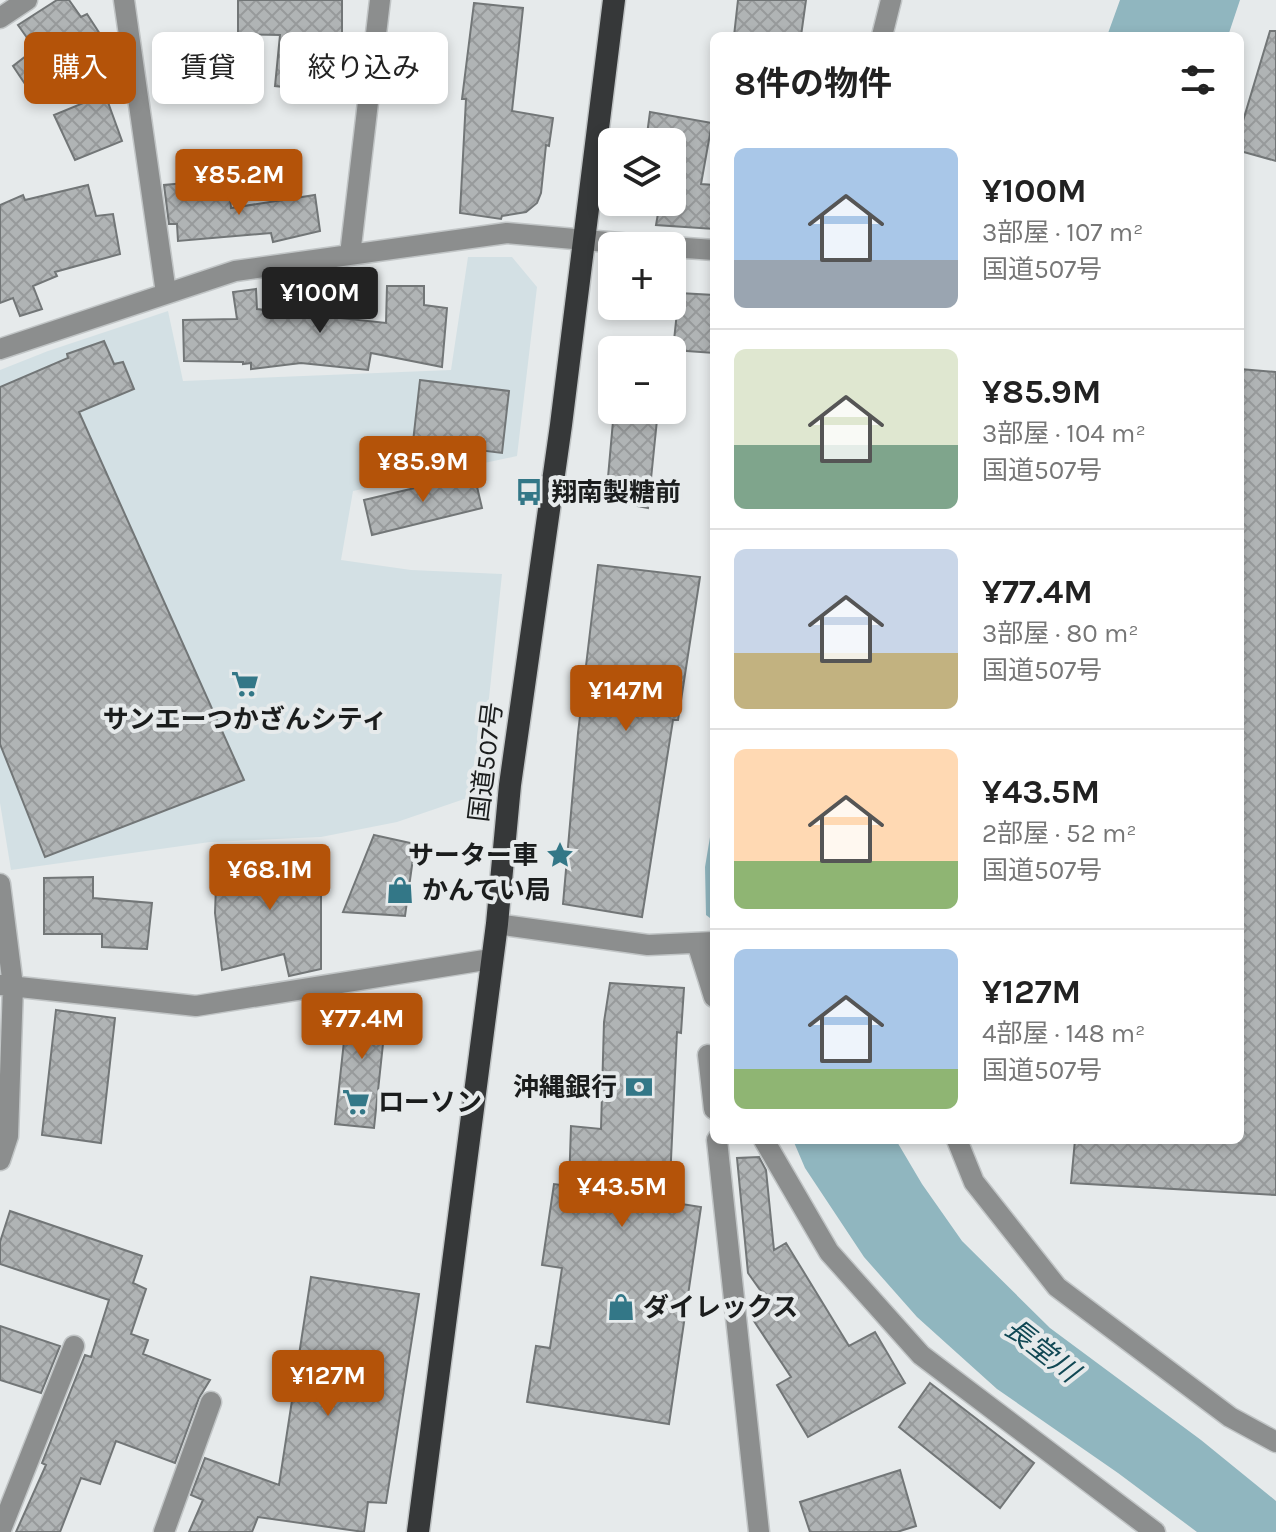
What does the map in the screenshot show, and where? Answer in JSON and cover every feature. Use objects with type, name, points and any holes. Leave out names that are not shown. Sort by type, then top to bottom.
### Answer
[{"type":"highway","name":"国道507号","points":[[418,1532],[497,924],[510,785],[614,0]]},
{"type":"street","points":[[0,18],[27,0]]},
{"type":"street","points":[[124,0],[166,293]]},
{"type":"street","points":[[350,255],[380,0]]},
{"type":"street","points":[[883,32],[891,0]]},
{"type":"street","points":[[0,349],[235,271],[507,233],[598,241]]},
{"type":"street","points":[[686,248],[710,250]]},
{"type":"street","points":[[0,884],[6,985],[8,1136],[0,1160]]},
{"type":"street","points":[[497,924],[648,945],[705,942],[710,973]]},
{"type":"street","points":[[6,985],[196,1006],[491,959]]},
{"type":"street","points":[[708,1055],[710,1073]]},
{"type":"street","points":[[717,1144],[759,1532]]},
{"type":"street","points":[[766,1144],[829,1252],[921,1355],[1155,1532]]},
{"type":"street","points":[[959,1144],[974,1182],[1057,1287],[1230,1417],[1276,1442]]},
{"type":"street","points":[[0,1532],[74,1346]]},
{"type":"street","points":[[164,1532],[211,1402]]},
{"type":"shaded area","name":"サンエーつかざんシティ","points":[[468,257],[512,257],[537,287],[517,456],[353,491],[341,560],[411,570],[502,574],[479,794],[397,822],[321,837],[210,842],[11,870],[0,803],[0,370],[168,311],[183,381],[451,370]]},
{"type":"water","points":[[1120,0],[1240,0],[1229,32],[1108,32]]},
{"type":"water","points":[[710,837],[710,918],[706,915],[705,867]]},
{"type":"water","name":"長堂川","points":[[795,1144],[898,1144],[962,1241],[1050,1328],[1201,1440],[1276,1501],[1276,1532],[1197,1532],[997,1389],[917,1317],[864,1257],[805,1168]]},
{"type":"building","points":[[57,0],[69,0],[81,17],[87,14],[99,32],[24,33],[18,25]]},
{"type":"building","points":[[238,0],[342,0],[342,32],[280,32],[280,35],[238,32]]},
{"type":"building","points":[[738,0],[806,0],[802,32],[734,32]]},
{"type":"building","points":[[474,3],[523,8],[512,111],[553,118],[537,203],[526,212],[502,216],[501,219],[460,213],[466,99],[462,99]]},
{"type":"building","points":[[1270,31],[1276,31],[1276,161],[1244,152],[1244,118]]},
{"type":"building","points":[[280,35],[280,87],[275,86]]},
{"type":"building","points":[[24,58],[24,82],[13,66]]},
{"type":"building","points":[[81,104],[109,104],[122,141],[75,160],[54,115]]},
{"type":"building","points":[[650,112],[710,123],[701,184],[710,185],[710,229],[656,225],[658,216],[686,216],[686,128],[648,128]]},
{"type":"building","points":[[185,183],[186,198],[230,197],[231,208],[315,195],[320,231],[273,242],[271,233],[178,241],[177,224],[169,224],[164,185]]},
{"type":"building","points":[[88,185],[96,216],[113,214],[120,254],[55,272],[57,276],[33,286],[42,309],[20,316],[13,298],[0,303],[0,205],[23,195],[25,200]]},
{"type":"building","points":[[387,286],[424,286],[424,305],[447,308],[442,367],[371,353],[368,370],[301,363],[251,369],[251,363],[243,362],[184,361],[183,320],[237,319],[233,292],[256,289],[257,309],[386,323]]},
{"type":"building","points":[[686,293],[710,295],[710,353],[686,351],[686,336],[674,336],[676,320],[686,320]]},
{"type":"building","points":[[104,341],[114,364],[123,362],[134,389],[79,412],[244,780],[45,857],[0,744],[0,387],[68,358],[67,354]]},
{"type":"building","points":[[1244,369],[1276,372],[1276,1195],[1071,1183],[1075,1144],[1244,1144]]},
{"type":"building","points":[[420,380],[509,391],[502,453],[413,442]]},
{"type":"building","points":[[613,424],[657,424],[648,508],[606,500]]},
{"type":"building","points":[[474,474],[482,508],[372,535],[364,500]]},
{"type":"building","points":[[598,565],[700,577],[678,720],[673,720],[642,917],[563,904],[578,733]]},
{"type":"building","points":[[374,835],[415,844],[405,916],[343,912]]},
{"type":"building","points":[[321,857],[321,969],[289,976],[284,954],[222,970],[215,913],[217,859]]},
{"type":"building","points":[[93,877],[93,898],[152,903],[147,949],[102,947],[102,934],[44,934],[44,878]]},
{"type":"building","name":"ダイレックス","points":[[610,983],[684,988],[681,1033],[677,1032],[669,1202],[701,1207],[669,1424],[527,1402],[536,1346],[550,1348],[562,1268],[542,1265],[554,1184],[569,1186],[571,1126],[601,1129],[604,1022]]},
{"type":"building","points":[[349,995],[388,997],[374,1128],[335,1124]]},
{"type":"building","points":[[56,1010],[115,1018],[101,1143],[42,1135]]},
{"type":"building","points":[[759,1157],[766,1170],[774,1250],[786,1243],[849,1346],[875,1332],[905,1383],[808,1437],[777,1385],[791,1377],[750,1315],[770,1304],[748,1273],[737,1158]]},
{"type":"building","points":[[10,1211],[142,1256],[133,1283],[146,1289],[131,1334],[148,1340],[143,1354],[210,1380],[199,1398],[175,1463],[116,1441],[100,1484],[81,1478],[60,1532],[16,1532],[46,1465],[42,1463],[85,1355],[91,1357],[109,1300],[0,1264],[0,1242]]},
{"type":"building","points":[[311,1277],[419,1294],[386,1503],[368,1502],[364,1532],[258,1517],[252,1532],[189,1532],[203,1500],[191,1495],[205,1458],[279,1485]]},
{"type":"building","points":[[0,1326],[60,1346],[41,1393],[0,1380]]},
{"type":"building","points":[[930,1383],[1034,1463],[1000,1508],[899,1427]]},
{"type":"building","points":[[900,1470],[916,1526],[897,1532],[810,1532],[800,1502]]},
{"type":"place","name":"翔南製糖前","points":[[529,492]]},
{"type":"place","name":"サンエーつかざんシティ","points":[[245,684]]},
{"type":"place","name":"サーター車","points":[[560,855]]},
{"type":"place","name":"かんてい局","points":[[400,890]]},
{"type":"place","name":"沖縄銀行","points":[[639,1087]]},
{"type":"place","name":"ローソン","points":[[356,1102]]},
{"type":"place","name":"ダイレックス","points":[[621,1307]]}]
